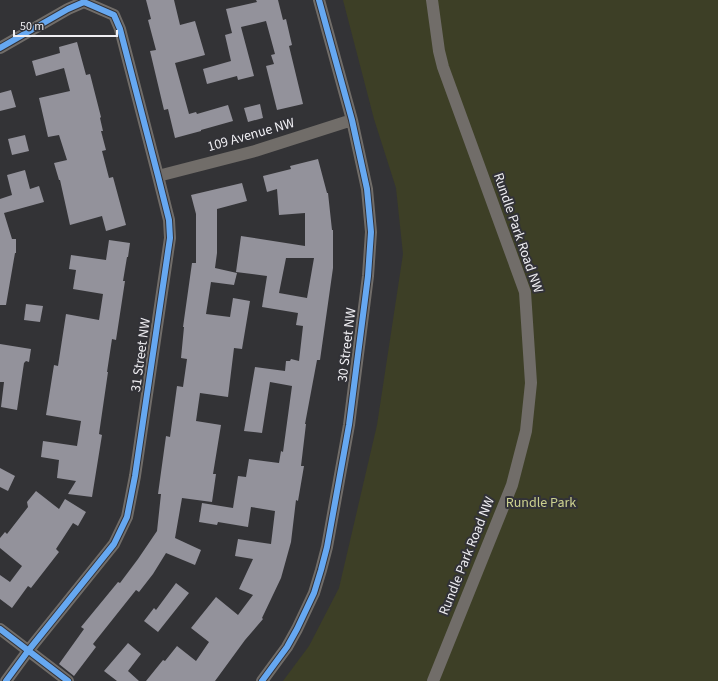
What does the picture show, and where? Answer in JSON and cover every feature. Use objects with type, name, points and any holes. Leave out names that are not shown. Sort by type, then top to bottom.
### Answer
[{"type":"street","name":"30 Street NW","points":[[262,681],[287,647],[306,612],[316,587],[327,547],[349,425],[368,276],[371,232],[367,189],[352,120],[319,0]]},
{"type":"street","name":"Rundle Park Road NW","points":[[432,0],[439,51],[443,67],[525,292],[531,383],[526,431],[512,485],[433,681]]},
{"type":"street","name":"31 Street NW","points":[[0,48],[68,9],[84,2],[114,15],[120,29],[158,176],[168,220],[170,238],[136,469],[127,517],[114,544],[28,651],[6,681]]},
{"type":"street","name":"109 Avenue NW","points":[[158,176],[255,151],[352,120]]},
{"type":"street","points":[[0,629],[68,681]]},
{"type":"green space","name":"Rundle Park","points":[[343,0],[718,0],[718,681],[283,681],[309,646],[339,588],[377,425],[403,254],[396,188],[374,119]]},
{"type":"building","points":[[146,0],[174,0],[180,25],[195,21],[205,55],[175,63],[189,114],[196,112],[197,114],[228,105],[233,121],[175,138],[168,109],[164,110],[150,51],[156,50],[148,20],[151,19]]},
{"type":"building","points":[[256,0],[278,0],[283,20],[286,19],[292,45],[289,46],[303,104],[277,110],[266,66],[274,64],[271,55],[275,54],[266,21],[241,27],[254,76],[238,80],[237,76],[207,84],[203,69],[231,61],[225,35],[232,33],[226,9],[257,2]]},
{"type":"building","points":[[77,42],[86,75],[90,74],[101,117],[103,131],[101,131],[106,150],[102,151],[109,178],[113,177],[126,225],[106,231],[102,216],[70,225],[60,180],[54,163],[67,160],[59,135],[48,137],[39,98],[70,91],[64,68],[36,76],[32,61],[60,53],[59,47]]},
{"type":"building","points":[[11,90],[16,107],[0,111],[0,93]]},
{"type":"building","points":[[260,104],[263,118],[248,122],[244,108]]},
{"type":"building","points":[[25,135],[29,151],[12,155],[8,139]]},
{"type":"building","points":[[318,159],[328,193],[333,230],[333,268],[320,360],[317,360],[305,424],[301,466],[304,466],[298,501],[296,500],[291,542],[281,578],[262,618],[263,619],[245,640],[215,681],[146,681],[177,646],[196,661],[209,642],[191,628],[216,597],[238,615],[253,595],[239,589],[253,559],[235,556],[238,539],[271,544],[275,511],[251,507],[248,527],[218,522],[217,525],[199,522],[202,503],[233,508],[238,476],[246,477],[249,459],[279,463],[281,451],[283,452],[292,386],[270,382],[262,433],[244,431],[255,367],[285,371],[286,361],[290,361],[291,359],[299,361],[303,326],[296,325],[298,313],[262,307],[267,276],[236,272],[241,236],[305,246],[305,213],[279,215],[277,189],[267,192],[263,176],[291,169],[290,166]],"holes":[[[286,258],[314,258],[307,298],[279,293]]]},
{"type":"building","points":[[25,170],[30,189],[39,186],[44,202],[4,213],[12,239],[16,239],[16,253],[6,305],[0,305],[0,199],[12,195],[7,175]]},
{"type":"building","points":[[242,183],[247,201],[217,209],[217,253],[215,268],[237,273],[234,285],[211,282],[206,314],[230,317],[233,298],[250,301],[242,349],[234,348],[228,397],[200,393],[196,421],[221,425],[213,474],[216,474],[212,502],[182,498],[175,538],[201,550],[195,565],[166,553],[153,574],[139,592],[136,590],[93,644],[96,647],[74,676],[59,664],[84,629],[81,627],[118,582],[120,583],[157,531],[161,494],[158,494],[166,436],[170,437],[177,386],[183,387],[187,359],[181,358],[183,327],[192,263],[196,263],[196,214],[191,195]]},
{"type":"building","points":[[109,240],[130,243],[123,281],[125,281],[116,340],[112,339],[107,372],[99,434],[102,435],[92,497],[68,494],[76,481],[57,478],[59,460],[41,457],[43,441],[77,446],[81,421],[46,415],[54,365],[58,366],[66,314],[99,320],[103,294],[73,289],[76,270],[69,269],[71,255],[106,260]]},
{"type":"building","points":[[26,304],[43,306],[40,322],[24,320]]},
{"type":"building","points":[[0,344],[31,349],[29,362],[26,361],[24,363],[17,410],[1,407],[4,382],[0,382]]},
{"type":"building","points":[[0,468],[15,476],[8,491],[0,487]]},
{"type":"building","points":[[36,491],[59,509],[65,499],[86,512],[78,526],[73,523],[56,549],[59,552],[31,588],[28,586],[12,608],[0,599],[0,575],[10,582],[22,566],[0,548],[0,538],[5,532],[7,534],[28,507],[27,502]]},
{"type":"building","points":[[176,583],[189,593],[158,632],[144,621],[154,608],[156,610]]},
{"type":"building","points":[[128,643],[141,654],[128,671],[139,681],[117,681],[104,671]]},
{"type":"cycle path","points":[[262,681],[287,647],[297,629],[314,593],[321,570],[327,547],[349,425],[368,276],[371,232],[367,189],[352,120],[319,0]]},
{"type":"cycle path","points":[[0,48],[68,9],[84,2],[114,15],[120,29],[158,176],[169,220],[170,238],[135,476],[127,517],[114,544],[28,651],[6,681]]},
{"type":"cycle path","points":[[0,629],[68,681]]}]
